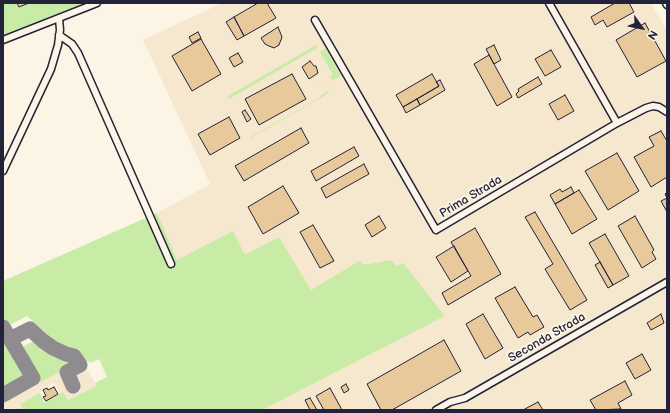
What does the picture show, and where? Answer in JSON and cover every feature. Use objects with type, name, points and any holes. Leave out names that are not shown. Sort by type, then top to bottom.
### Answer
[{"type":"street","points":[[3,40],[98,3]]},
{"type":"street","points":[[549,3],[617,123]]},
{"type":"street","points":[[3,171],[52,69],[60,35],[59,18]]},
{"type":"street","name":"Prima Strada","points":[[315,20],[436,230],[617,123],[646,108],[653,106],[659,107],[667,112]]},
{"type":"street","points":[[60,35],[72,44],[78,53],[171,264]]},
{"type":"street","name":"Seconda Strada","points":[[436,410],[450,402],[465,398],[667,282]]},
{"type":"shaded area","points":[[222,3],[651,3],[667,30],[667,410],[261,410],[445,316],[391,261],[363,264],[359,261],[311,290],[245,255],[233,231],[177,261],[157,213],[210,184],[143,40]]},
{"type":"shaded area","points":[[80,353],[96,386],[68,400],[63,392],[60,393],[54,383],[20,404],[23,410],[3,410],[3,390],[34,371],[39,381],[71,363],[69,360]]},
{"type":"green space","points":[[3,3],[85,3],[3,35]]},
{"type":"green space","points":[[316,45],[317,48],[229,99],[228,96]]},
{"type":"green space","points":[[325,48],[341,76],[317,89],[333,80],[329,77],[333,75],[320,52]]},
{"type":"green space","points":[[328,91],[329,93],[251,138],[319,98]]},
{"type":"green space","points":[[157,213],[177,260],[233,231],[245,255],[279,237],[311,290],[359,261],[363,264],[370,264],[391,260],[396,266],[403,263],[445,316],[262,410],[23,410],[20,404],[40,393],[44,402],[63,392],[68,400],[96,386],[95,383],[107,377],[99,359],[90,363],[89,361],[84,360],[81,351],[79,352],[71,349],[67,351],[61,348],[45,337],[46,333],[27,316],[10,325],[7,323],[3,317],[3,281]]},
{"type":"green space","points":[[3,333],[26,374],[25,377],[3,390]]},
{"type":"green space","points":[[34,341],[39,342],[53,354],[69,360],[71,363],[70,366],[41,382],[39,381],[23,350],[24,346]]},
{"type":"building","points":[[17,3],[29,3],[19,7]]},
{"type":"building","points":[[258,3],[267,3],[276,18],[244,36],[234,17]]},
{"type":"building","points":[[615,3],[629,3],[634,12],[607,27],[603,20],[595,25],[591,17]]},
{"type":"building","points":[[234,17],[244,36],[237,40],[226,22]]},
{"type":"building","points":[[645,23],[666,61],[637,77],[616,40]]},
{"type":"building","points":[[278,27],[282,37],[279,45],[274,48],[265,44],[261,38]]},
{"type":"building","points":[[198,32],[201,38],[192,43],[189,37]]},
{"type":"building","points":[[201,39],[221,74],[192,91],[172,56]]},
{"type":"building","points":[[494,45],[501,60],[494,64],[486,49]]},
{"type":"building","points":[[551,50],[561,67],[545,76],[535,59]]},
{"type":"building","points":[[238,53],[243,62],[234,67],[229,58]]},
{"type":"building","points":[[489,55],[512,97],[497,106],[474,64]]},
{"type":"building","points":[[310,61],[314,66],[316,66],[318,73],[309,79],[302,67]]},
{"type":"building","points":[[292,74],[306,99],[259,125],[245,99]]},
{"type":"building","points":[[432,74],[439,86],[403,107],[396,95]]},
{"type":"building","points":[[538,77],[542,84],[518,98],[516,94],[519,91],[518,89]]},
{"type":"building","points":[[440,80],[445,90],[420,105],[417,99],[439,86],[436,82]]},
{"type":"building","points":[[565,95],[574,111],[558,120],[549,104]]},
{"type":"building","points":[[417,99],[420,105],[406,113],[403,107]]},
{"type":"building","points":[[245,110],[251,119],[247,122],[242,112]]},
{"type":"building","points":[[229,117],[240,138],[210,155],[198,134]]},
{"type":"building","points":[[301,128],[309,143],[244,181],[235,166]]},
{"type":"building","points":[[661,131],[667,141],[667,177],[651,187],[634,157],[654,146],[649,137]]},
{"type":"building","points":[[354,147],[359,156],[316,181],[311,171]]},
{"type":"building","points":[[617,153],[639,191],[608,210],[585,171]]},
{"type":"building","points":[[364,164],[369,174],[326,198],[321,188]]},
{"type":"building","points":[[283,186],[299,213],[263,234],[248,207]]},
{"type":"building","points":[[571,187],[574,193],[555,204],[550,195],[560,189],[562,192]]},
{"type":"building","points":[[579,190],[597,219],[572,234],[555,204]]},
{"type":"building","points":[[667,198],[667,212],[661,201]]},
{"type":"building","points":[[535,212],[587,300],[570,310],[545,269],[553,264],[525,217]]},
{"type":"building","points":[[379,216],[386,228],[372,237],[365,225]]},
{"type":"building","points":[[635,216],[654,250],[652,252],[656,259],[642,268],[618,226]]},
{"type":"building","points":[[313,225],[334,261],[320,268],[300,232]]},
{"type":"building","points":[[475,228],[501,274],[448,305],[442,293],[471,276],[451,242]]},
{"type":"building","points":[[605,234],[629,276],[613,285],[589,243]]},
{"type":"building","points":[[454,246],[468,271],[451,282],[436,257]]},
{"type":"building","points":[[600,262],[613,285],[608,288],[595,265]]},
{"type":"building","points":[[515,287],[533,317],[537,315],[544,327],[530,335],[528,332],[518,338],[495,298]]},
{"type":"building","points":[[483,314],[503,348],[485,359],[466,324]]},
{"type":"building","points":[[661,314],[664,323],[651,330],[647,323]]},
{"type":"building","points":[[444,340],[461,371],[392,410],[381,410],[367,384]]},
{"type":"building","points":[[642,354],[651,370],[635,379],[626,363]]},
{"type":"building","points":[[625,381],[632,395],[618,403],[621,409],[596,410],[590,400]]},
{"type":"building","points":[[346,384],[349,390],[344,393],[341,387]]},
{"type":"building","points":[[54,387],[58,394],[46,401],[43,397],[46,396],[43,390],[47,388],[48,390]]},
{"type":"building","points":[[330,388],[342,410],[324,410],[316,396]]},
{"type":"building","points":[[310,398],[317,410],[310,410],[305,400]]},
{"type":"building","points":[[538,402],[543,410],[523,410]]},
{"type":"taxiway","points":[[3,327],[33,378],[3,395]]},
{"type":"taxiway","points":[[10,339],[30,329],[53,348],[74,356],[80,365],[67,372],[73,386]]}]
